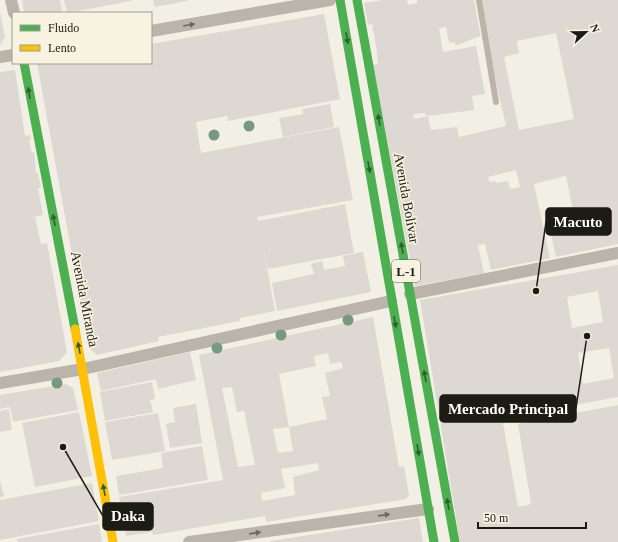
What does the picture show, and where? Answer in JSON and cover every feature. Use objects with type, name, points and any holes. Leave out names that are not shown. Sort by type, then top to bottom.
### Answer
[{"type":"main road","name":"L-1","points":[[340,0],[434,542]]},
{"type":"main road","name":"Avenida Bolívar","points":[[357,0],[455,542]]},
{"type":"main road","name":"Avenida Miranda","points":[[24,64],[83,369],[113,542]]},
{"type":"street","points":[[11,0],[14,12]]},
{"type":"street","points":[[152,31],[330,0]]},
{"type":"street","points":[[0,57],[12,55]]},
{"type":"street","points":[[410,294],[618,253]]},
{"type":"street","points":[[0,383],[83,369],[391,301]]},
{"type":"street","points":[[189,542],[428,509]]},
{"type":"lane","points":[[479,0],[496,102]]},
{"type":"building","points":[[22,0],[60,0],[62,12],[24,12]]},
{"type":"building","points":[[64,0],[131,0],[72,12],[67,12]]},
{"type":"building","points":[[153,0],[187,0],[187,1],[155,7]]},
{"type":"building","points":[[383,0],[407,0],[408,5],[417,3],[417,0],[474,0],[480,36],[455,46],[455,42],[449,43],[446,27],[439,28],[443,52],[476,46],[485,94],[472,96],[474,110],[428,116],[431,130],[457,127],[459,137],[506,126],[488,48],[480,0],[618,0],[618,244],[556,257],[548,221],[574,215],[566,176],[534,184],[550,258],[491,270],[485,244],[478,245],[484,273],[415,286],[373,65],[378,64],[376,45],[372,24],[368,25],[364,3]],"holes":[[[556,33],[574,119],[519,130],[504,57],[519,53],[517,41]],[[423,113],[428,116],[414,119],[413,114]],[[516,170],[520,187],[510,189],[508,181],[496,183],[495,181],[490,182],[488,177]]]},
{"type":"building","points":[[0,12],[5,37],[0,45]]},
{"type":"building","points":[[324,14],[340,99],[228,121],[227,116],[196,122],[201,153],[339,127],[353,200],[257,217],[258,221],[345,204],[354,253],[268,269],[263,246],[275,311],[240,318],[240,321],[158,337],[159,341],[97,355],[89,348],[37,64],[152,64],[152,44]]},
{"type":"building","points":[[15,70],[25,136],[30,135],[31,140],[29,140],[32,153],[34,152],[36,173],[38,173],[41,188],[38,188],[43,215],[35,217],[41,244],[47,243],[67,352],[59,361],[0,372],[0,72]]},
{"type":"building","points":[[330,104],[334,127],[283,137],[279,118],[303,114],[302,109]]},
{"type":"building","points":[[363,252],[371,292],[277,311],[272,283],[314,274],[311,264],[322,261],[324,270],[345,266],[343,256]]},
{"type":"building","points":[[618,265],[618,397],[502,418],[518,507],[531,504],[518,424],[618,405],[618,542],[460,542],[420,300]],"holes":[[[598,291],[603,322],[572,328],[567,297]],[[609,348],[614,378],[583,384],[578,353]]]},
{"type":"building","points":[[373,317],[399,467],[404,466],[409,495],[406,499],[266,522],[265,516],[153,535],[152,532],[126,536],[119,497],[223,480],[199,355]],"holes":[[[328,353],[330,364],[341,362],[343,368],[325,373],[330,396],[322,397],[327,419],[289,427],[279,374],[316,366],[314,356]],[[232,387],[237,412],[244,411],[255,465],[238,467],[222,388]],[[289,427],[293,451],[278,453],[273,429]],[[318,463],[319,470],[293,477],[295,495],[262,501],[261,493],[285,488],[281,469]]]},
{"type":"building","points":[[190,352],[196,380],[158,389],[156,379],[101,391],[97,373]]},
{"type":"building","points":[[152,382],[155,399],[150,400],[153,412],[105,421],[100,392]]},
{"type":"building","points":[[66,384],[73,388],[78,410],[13,422],[10,407],[0,409],[0,395]]},
{"type":"building","points":[[196,404],[202,443],[170,448],[166,424],[175,422],[173,408]]},
{"type":"building","points":[[9,409],[12,430],[0,432],[0,411]]},
{"type":"building","points":[[79,412],[92,476],[35,487],[22,423]]},
{"type":"building","points":[[158,413],[165,451],[112,460],[105,422]]},
{"type":"building","points":[[202,446],[208,480],[119,495],[116,476],[163,468],[161,453]]},
{"type":"building","points":[[0,481],[4,496],[0,497]]},
{"type":"building","points":[[92,483],[99,521],[0,540],[0,500]]},
{"type":"building","points":[[419,518],[423,542],[270,542],[270,541]]},
{"type":"building","points":[[99,524],[102,542],[18,542],[17,539]]},
{"type":"traffic: fast","points":[[340,0],[434,542]]},
{"type":"traffic: fast","points":[[357,0],[455,542]]},
{"type":"traffic: fast","points":[[24,64],[75,329]]},
{"type":"traffic: slow","points":[[75,329],[113,542]]},
{"type":"place","name":"Macuto","points":[[536,291]]},
{"type":"place","name":"Mercado Principal","points":[[587,336]]},
{"type":"place","name":"Daka","points":[[63,447]]}]
